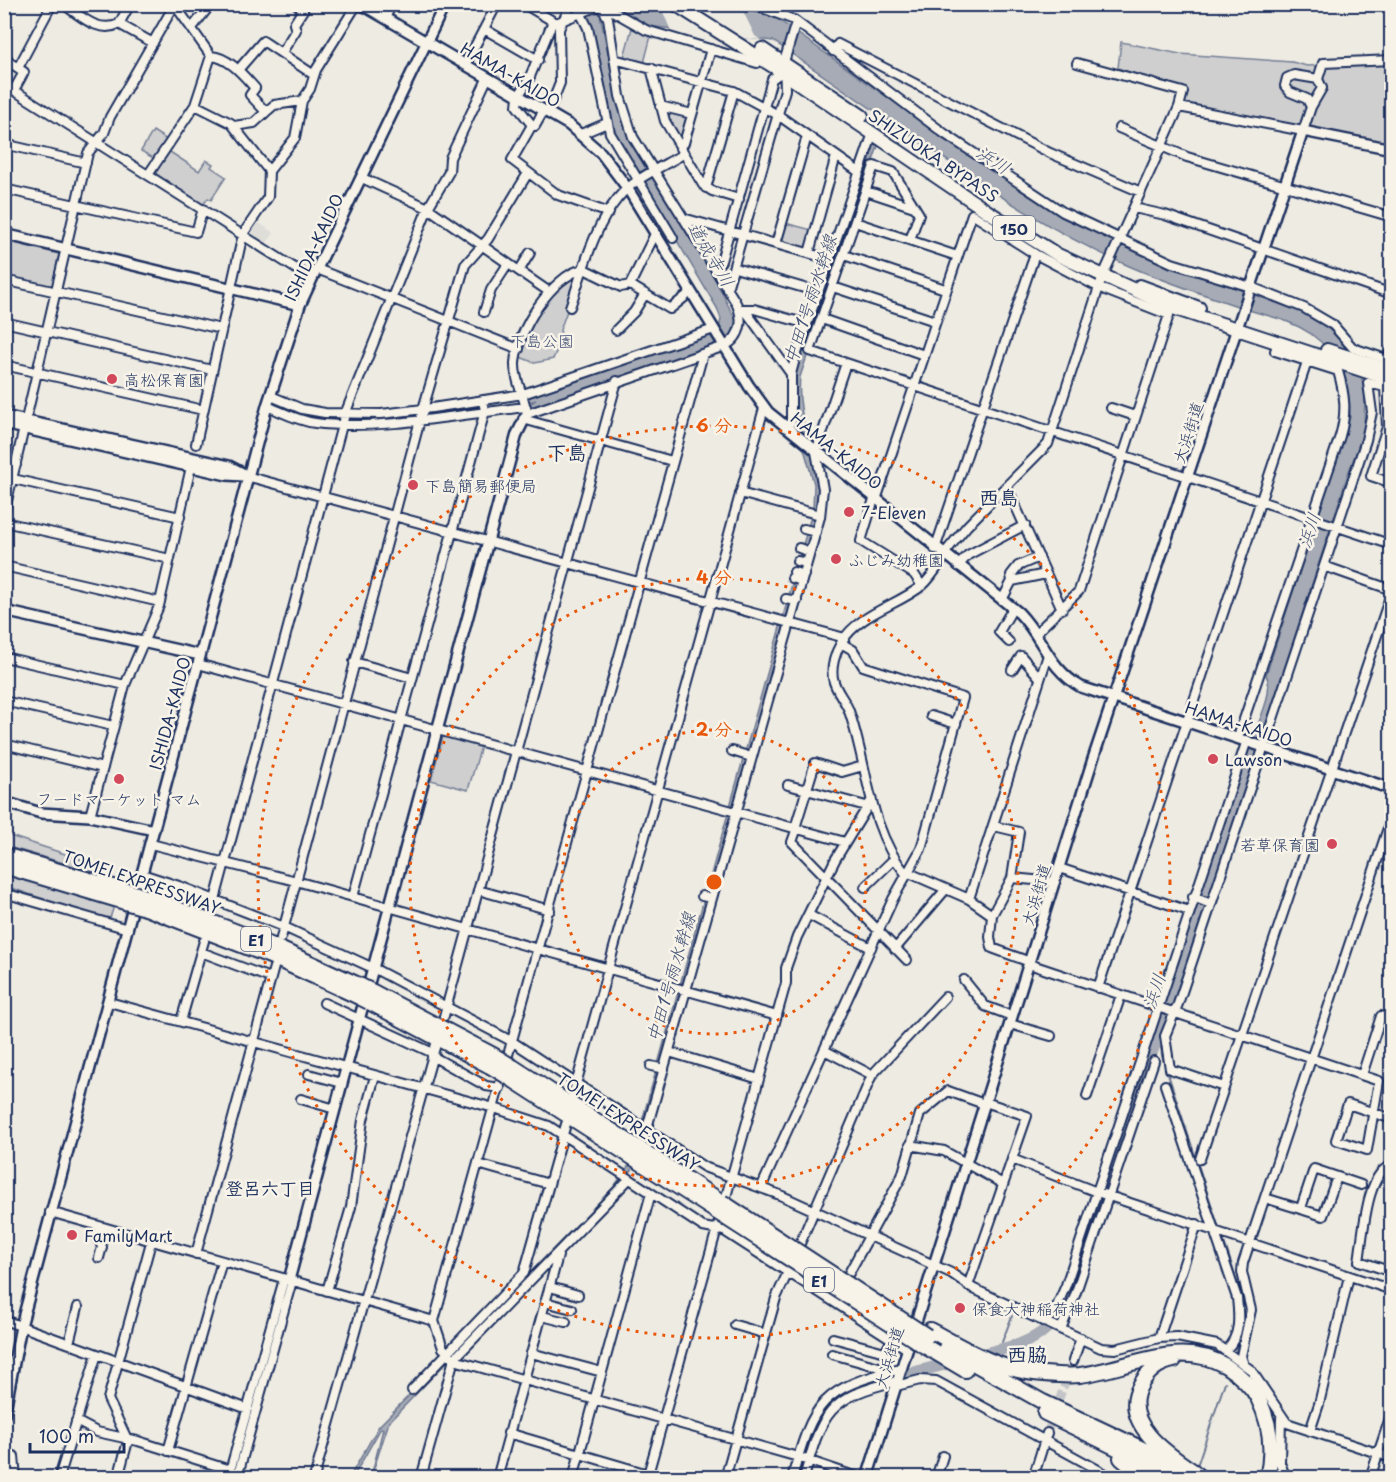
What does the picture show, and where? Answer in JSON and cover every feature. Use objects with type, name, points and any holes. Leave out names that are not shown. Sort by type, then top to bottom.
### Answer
[{"type":"highway","name":"SHIZUOKA BYPASS","points":[[675,4],[728,37],[784,63],[873,133],[1025,235],[1103,279],[1176,309],[1240,320],[1328,355]]},
{"type":"highway","name":"SHIZUOKA BYPASS","points":[[689,4],[784,63],[997,211],[1103,279]]},
{"type":"highway","name":"SHIZUOKA BYPASS","points":[[1240,320],[1278,342],[1362,366],[1387,384]]},
{"type":"highway","name":"SHIZUOKA BYPASS","points":[[1362,366],[1390,364]]},
{"type":"highway","name":"TOMEI EXPRESSWAY","points":[[4,855],[273,946],[491,1061],[508,1078],[629,1148],[719,1207],[956,1354],[969,1367],[1086,1435],[1193,1474]]},
{"type":"highway","name":"TOMEI EXPRESSWAY","points":[[4,866],[126,896]]},
{"type":"highway","name":"TOMEI EXPRESSWAY","points":[[719,1207],[850,1287],[926,1337]]},
{"type":"highway","points":[[956,1354],[1041,1374],[1079,1375],[1165,1355],[1197,1355],[1211,1359],[1235,1372],[1255,1393],[1262,1407],[1271,1440],[1266,1478]]},
{"type":"highway","points":[[1193,1474],[1166,1453],[1151,1437],[1140,1422],[1136,1411],[1138,1389],[1145,1377],[1159,1365],[1178,1360],[1198,1361],[1216,1367],[1236,1381],[1253,1400],[1264,1435],[1260,1478]]},
{"type":"highway","name":"TOMEI EXPRESSWAY","points":[[969,1367],[1193,1474]]},
{"type":"highway","points":[[1086,1435],[1145,1478]]},
{"type":"street","points":[[18,68],[52,4]]},
{"type":"street","points":[[63,4],[98,27],[110,28],[119,24],[129,4]]},
{"type":"street","points":[[192,28],[211,4]]},
{"type":"street","points":[[282,52],[296,30],[294,24],[303,10],[296,4]]},
{"type":"street","points":[[196,444],[243,234],[268,197],[269,171],[296,138],[302,101],[310,89],[314,75],[359,4]]},
{"type":"street","name":"HAMA-KAIDO","points":[[359,4],[427,41],[581,134],[610,165],[628,189],[764,408],[875,500],[1013,608],[1036,633],[1048,656],[1063,675],[1071,681],[1114,697],[1392,789]]},
{"type":"street","points":[[385,18],[392,4]]},
{"type":"street","name":"ISHIDA-KAIDO","points":[[4,1415],[21,1326],[50,1212],[109,1002],[267,406],[300,305],[445,4]]},
{"type":"street","points":[[465,65],[486,30],[497,4]]},
{"type":"street","points":[[524,4],[557,21],[599,5]]},
{"type":"street","points":[[532,125],[517,106],[518,97],[557,21],[573,4],[582,12],[588,28],[607,123],[619,151],[673,238]]},
{"type":"street","points":[[752,4],[782,14],[1011,180],[1081,222],[1172,263],[1251,288],[1320,316],[1333,324],[1353,348],[1390,364],[1392,348]]},
{"type":"street","points":[[4,514],[88,153],[108,128],[110,117],[175,5],[211,56]]},
{"type":"street","points":[[599,5],[636,26],[758,63]]},
{"type":"street","points":[[599,5],[608,18],[614,59],[629,126],[639,150],[727,289],[791,374]]},
{"type":"street","points":[[557,21],[560,83],[546,112],[535,126],[532,125],[512,160],[558,195],[609,213]]},
{"type":"street","points":[[119,24],[153,43]]},
{"type":"street","points":[[727,289],[735,268],[785,90],[784,63],[796,24]]},
{"type":"street","points":[[486,30],[538,60]]},
{"type":"street","points":[[238,70],[263,41],[314,75]]},
{"type":"street","points":[[833,51],[838,44],[1050,153],[1141,192]]},
{"type":"street","points":[[570,308],[592,244],[609,213],[628,189],[682,151],[711,49]]},
{"type":"street","points":[[4,52],[9,63],[24,72],[14,90]]},
{"type":"street","points":[[211,56],[219,56],[238,70],[255,88],[250,95],[266,112]]},
{"type":"street","points":[[148,175],[195,105],[211,56]]},
{"type":"street","points":[[614,59],[734,91],[778,115],[859,172]]},
{"type":"street","points":[[1303,131],[1311,107],[1322,88],[1318,79],[1323,63],[1392,60]]},
{"type":"street","points":[[715,268],[721,261],[772,79],[784,63]]},
{"type":"street","points":[[941,553],[1046,449],[1103,279],[1179,107],[1183,92],[1077,63]]},
{"type":"street","points":[[651,68],[664,121],[706,189],[739,199]]},
{"type":"street","points":[[1311,107],[1307,99],[1290,92],[1285,86],[1289,76],[1318,79]]},
{"type":"street","points":[[212,911],[345,414],[428,208],[450,172],[450,158],[488,79]]},
{"type":"street","points":[[4,84],[312,279]]},
{"type":"street","points":[[706,189],[734,91]]},
{"type":"street","points":[[234,126],[254,123],[274,105],[302,101]]},
{"type":"street","points":[[195,105],[234,126],[269,171]]},
{"type":"street","points":[[660,106],[692,114]]},
{"type":"street","points":[[1179,107],[1392,149]]},
{"type":"street","points":[[581,134],[607,123]]},
{"type":"street","points":[[1119,128],[1164,145],[1187,157],[1392,217]]},
{"type":"street","name":"大浜街道","points":[[867,1478],[932,1265],[1114,697],[1303,131]]},
{"type":"street","points":[[789,430],[791,374],[873,133]]},
{"type":"street","points":[[776,244],[807,136]]},
{"type":"street","points":[[4,144],[86,163]]},
{"type":"street","points":[[809,253],[836,156]]},
{"type":"street","points":[[603,173],[610,165]]},
{"type":"street","points":[[910,240],[919,214],[893,172],[874,166],[810,351],[1392,545]]},
{"type":"street","points":[[281,938],[420,419],[465,265],[482,246],[528,173]]},
{"type":"street","points":[[362,178],[428,208],[548,291]]},
{"type":"street","points":[[4,189],[76,207],[196,232],[203,209]]},
{"type":"street","points":[[866,191],[915,207]]},
{"type":"street","points":[[1134,208],[1165,215],[1392,294]]},
{"type":"street","points":[[922,586],[914,574],[861,541],[972,214],[1035,254],[1079,277],[1103,279],[1169,315],[1078,591],[1036,633]]},
{"type":"street","points":[[683,218],[829,260]]},
{"type":"street","points":[[855,222],[957,256]]},
{"type":"street","points":[[4,234],[300,305]]},
{"type":"street","points":[[630,285],[655,234]]},
{"type":"street","points":[[519,271],[530,253]]},
{"type":"street","points":[[992,915],[969,898],[907,873],[895,858],[868,803],[863,766],[850,711],[833,678],[835,656],[843,640],[877,611],[922,586],[941,553],[984,409],[1035,254]]},
{"type":"street","points":[[844,255],[945,289]]},
{"type":"street","points":[[484,312],[491,290],[508,264]]},
{"type":"street","points":[[735,268],[818,292]]},
{"type":"street","points":[[317,269],[519,349]]},
{"type":"street","points":[[233,1474],[525,413],[523,394],[516,371],[522,337],[548,291],[570,274],[584,269],[621,286],[630,285],[670,309],[691,292]]},
{"type":"street","points":[[4,280],[221,329]]},
{"type":"street","points":[[833,287],[934,321]]},
{"type":"street","points":[[616,330],[634,312],[645,294]]},
{"type":"street","points":[[742,310],[754,309],[807,324]]},
{"type":"street","points":[[525,413],[725,346],[733,341],[740,328],[742,310]]},
{"type":"street","points":[[822,319],[924,355]]},
{"type":"street","points":[[4,322],[212,370]]},
{"type":"street","points":[[271,396],[302,410],[345,414],[381,414],[523,394],[714,329]]},
{"type":"street","points":[[1045,1322],[1057,1306],[1066,1285],[1160,1008],[1312,518],[1340,436],[1346,401],[1338,371],[1275,351],[1278,342]]},
{"type":"street","points":[[703,354],[513,1042],[508,1078],[494,1108],[434,1321],[443,1348],[454,1360],[809,1460],[860,1478]]},
{"type":"street","points":[[1098,988],[1307,362]]},
{"type":"street","points":[[645,1126],[658,1068],[667,1048],[721,846],[736,812],[761,725],[762,704],[774,681],[787,621],[797,601],[816,532],[823,489],[816,452],[846,363]]},
{"type":"street","points":[[4,365],[203,410]]},
{"type":"street","points":[[444,1016],[617,381]]},
{"type":"street","points":[[1224,1087],[1170,1069],[1165,1036],[1372,417],[1368,383],[1387,384],[1390,405],[1388,437],[1371,476]]},
{"type":"street","points":[[353,897],[485,411],[483,400]]},
{"type":"street","points":[[267,406],[315,423],[343,424],[420,419],[485,411],[525,413],[600,441],[672,461]]},
{"type":"street","points":[[573,1095],[764,408]]},
{"type":"street","points":[[1111,408],[1135,417]]},
{"type":"street","points":[[4,416],[25,425],[191,467],[226,475],[249,477],[787,621],[843,640],[853,650],[863,666],[963,698],[921,849],[878,933],[762,1188]]},
{"type":"street","points":[[4,424],[25,425],[229,466],[249,477]]},
{"type":"street","points":[[4,462],[16,465]]},
{"type":"street","points":[[90,816],[124,685],[145,642],[160,602],[191,467]]},
{"type":"street","points":[[1354,470],[1392,483]]},
{"type":"street","points":[[13,479],[180,517]]},
{"type":"street","points":[[812,486],[823,489]]},
{"type":"street","points":[[1007,487],[1062,609]]},
{"type":"street","points":[[740,493],[820,515]]},
{"type":"street","points":[[4,522],[170,559]]},
{"type":"street","points":[[958,566],[968,555],[1025,525]]},
{"type":"street","points":[[804,529],[816,532]]},
{"type":"street","points":[[799,548],[810,552]]},
{"type":"street","points":[[1002,600],[1012,581],[1013,570],[1039,557]]},
{"type":"street","points":[[796,561],[807,564]]},
{"type":"street","points":[[4,566],[160,602]]},
{"type":"street","points":[[1200,1159],[1392,590],[1324,566]]},
{"type":"street","points":[[1012,581],[1046,574]]},
{"type":"street","points":[[793,575],[803,578]]},
{"type":"street","points":[[786,598],[797,601]]},
{"type":"street","points":[[1009,642],[999,632],[999,627],[1013,608]]},
{"type":"street","points":[[4,611],[145,642],[272,684],[846,842]]},
{"type":"street","points":[[1012,670],[1021,656],[1041,678]]},
{"type":"street","points":[[969,898],[1048,656]]},
{"type":"street","points":[[4,657],[124,685]]},
{"type":"street","points":[[354,662],[412,678]]},
{"type":"street","points":[[769,665],[778,668]]},
{"type":"street","points":[[765,679],[774,681]]},
{"type":"street","points":[[5,704],[113,726]]},
{"type":"street","points":[[931,716],[956,724]]},
{"type":"street","points":[[752,722],[761,725]]},
{"type":"street","points":[[748,735],[757,737]]},
{"type":"street","points":[[4,744],[103,768]]},
{"type":"street","points":[[732,751],[751,756]]},
{"type":"street","points":[[863,766],[842,771],[814,763],[792,842],[878,933],[907,960]]},
{"type":"street","points":[[788,785],[868,803]]},
{"type":"street","points":[[4,802],[41,813],[90,816],[154,830]]},
{"type":"street","points":[[508,1433],[648,1476],[777,1016],[791,952],[826,878],[868,803]]},
{"type":"street","points":[[1240,1360],[1251,1315],[1242,1272],[1250,1242],[1392,816]]},
{"type":"street","points":[[994,826],[1019,832],[1011,878],[992,915],[992,948],[1098,988],[1379,1082],[1372,1113],[1367,1150],[1336,1140],[1348,1104],[1372,1113],[1392,1119]]},
{"type":"street","points":[[151,844],[296,881],[777,1016]]},
{"type":"street","points":[[865,887],[895,858]]},
{"type":"street","points":[[1059,868],[1189,911]]},
{"type":"street","points":[[142,874],[284,927],[373,968],[446,1006],[513,1042],[645,1126],[704,1167],[762,1188],[869,1236],[955,1276],[968,1286],[1107,1349],[1159,1338],[1190,1338],[1227,1351],[1240,1360],[1260,1380],[1287,1423],[1392,1458]]},
{"type":"street","points":[[1011,878],[1055,882]]},
{"type":"street","points":[[895,949],[946,889]]},
{"type":"street","points":[[478,890],[550,910]]},
{"type":"street","points":[[4,893],[128,929]]},
{"type":"street","points":[[1193,897],[1211,904]]},
{"type":"street","points":[[809,915],[871,948]]},
{"type":"street","points":[[181,1021],[204,941]]},
{"type":"street","points":[[201,952],[270,978]]},
{"type":"street","points":[[196,1254],[274,967]]},
{"type":"street","points":[[964,981],[985,1006],[1011,1020],[1051,1036]]},
{"type":"street","points":[[1087,1096],[1121,995]]},
{"type":"street","points":[[724,1478],[776,1298],[872,1075],[945,997]]},
{"type":"street","points":[[109,1002],[253,1040],[423,1090],[494,1108],[549,1126],[703,1227],[724,1231],[907,1349]]},
{"type":"street","points":[[324,1003],[360,1017],[486,1086],[508,1078]]},
{"type":"street","points":[[1362,1076],[1381,1016]]},
{"type":"street","points":[[314,1478],[436,1044]]},
{"type":"street","points":[[667,1048],[759,1079]]},
{"type":"street","points":[[824,1050],[872,1075]]},
{"type":"street","points":[[1061,1329],[1074,1298],[1154,1061]]},
{"type":"street","points":[[309,1074],[342,1083]]},
{"type":"street","points":[[327,1291],[351,1207],[363,1120],[375,1076]]},
{"type":"street","points":[[1165,1085],[1237,1298],[1238,1327],[1227,1351]]},
{"type":"street","points":[[849,1273],[902,1176],[920,1114],[948,1091],[1027,1116],[968,1286]]},
{"type":"street","points":[[301,1099],[335,1109]]},
{"type":"street","points":[[412,1390],[524,1273],[566,1124]]},
{"type":"street","points":[[910,1145],[944,1151],[1003,1184]]},
{"type":"street","points":[[1012,1159],[1108,1196],[1392,1290]]},
{"type":"street","points":[[478,1164],[549,1184]]},
{"type":"street","points":[[1392,1166],[1381,1171],[1372,1185],[1359,1261],[1392,1272]]},
{"type":"street","points":[[1301,1208],[1314,1169],[1361,1185]]},
{"type":"street","points":[[1265,1198],[1323,1216],[1337,1176]]},
{"type":"street","points":[[421,1478],[454,1360],[559,1254],[627,1177]]},
{"type":"street","points":[[573,1478],[651,1193]]},
{"type":"street","points":[[50,1212],[434,1321]]},
{"type":"street","points":[[1159,1338],[1197,1224]]},
{"type":"street","points":[[99,1258],[102,1247],[98,1237],[100,1227]]},
{"type":"street","points":[[118,1478],[128,1441],[108,1399],[151,1242]]},
{"type":"street","points":[[497,1478],[559,1254]]},
{"type":"street","points":[[168,1451],[222,1261]]},
{"type":"street","points":[[1310,1431],[1319,1404],[1349,1276]]},
{"type":"street","points":[[233,1474],[248,1409],[288,1280]]},
{"type":"street","points":[[550,1287],[578,1295]]},
{"type":"street","points":[[545,1302],[572,1309]]},
{"type":"street","points":[[69,1343],[78,1307]]},
{"type":"street","points":[[1239,1315],[1251,1315]]},
{"type":"street","points":[[542,1316],[566,1322]]},
{"type":"street","points":[[4,1320],[248,1409]]},
{"type":"street","points":[[735,1325],[765,1334]]},
{"type":"street","points":[[1238,1327],[1249,1329]]},
{"type":"street","points":[[833,1338],[885,1353],[892,1340]]},
{"type":"street","points":[[1073,1361],[1081,1338]]},
{"type":"street","points":[[531,1353],[602,1372]]},
{"type":"street","points":[[59,1478],[97,1354]]},
{"type":"street","points":[[832,1354],[879,1367],[883,1373]]},
{"type":"street","points":[[792,1478],[811,1418],[827,1398],[848,1384],[901,1369]]},
{"type":"street","points":[[804,1478],[822,1421],[835,1406],[860,1391],[920,1380],[936,1381],[1046,1437],[1112,1477]]},
{"type":"street","points":[[1370,1478],[1392,1412]]},
{"type":"street","points":[[1281,1416],[1280,1463],[1286,1478]]},
{"type":"street","points":[[76,1421],[97,1432],[168,1451],[233,1474]]},
{"type":"street","points":[[1033,1478],[1046,1437]]},
{"type":"street","points":[[4,1453],[14,1456],[16,1478]]},
{"type":"street","points":[[936,1478],[943,1456]]},
{"type":"shaded area","points":[[582,5],[595,5],[600,15],[622,119],[631,143],[714,277],[736,321],[730,338],[712,347],[535,409],[530,404],[536,400],[529,402],[528,396],[708,334],[719,329],[721,319],[717,308],[614,135],[597,52]]},
{"type":"shaded area","points":[[611,5],[713,5],[773,16],[959,148],[1055,211],[1142,255],[1302,312],[1317,320],[1341,339],[1361,375],[1365,393],[1364,432],[1349,471],[1257,752],[1248,749],[1266,701],[1268,682],[1266,675],[1350,417],[1345,382],[1329,350],[1311,334],[1296,325],[1158,278],[1097,251],[1035,218],[888,120],[885,125],[880,121],[882,116],[773,41],[648,26]]},
{"type":"shaded area","points":[[873,143],[878,146],[800,377],[802,411],[817,477],[818,510],[632,1170],[389,1422],[371,1477],[383,1429],[381,1428],[353,1477],[349,1478],[379,1426],[613,1188],[630,1164],[813,509],[814,484],[794,414],[794,378]]},
{"type":"shaded area","points":[[256,221],[274,233],[266,244],[248,233]]},
{"type":"green space","points":[[632,28],[651,36],[644,63],[624,57]]},
{"type":"green space","points":[[1121,42],[1180,54],[1292,62],[1307,66],[1391,62],[1391,146],[1182,104],[1186,92],[1118,68]]},
{"type":"green space","points":[[667,110],[688,118],[682,140],[678,140],[664,113]]},
{"type":"green space","points":[[153,131],[167,140],[155,159],[141,151]]},
{"type":"green space","points":[[167,150],[199,171],[206,160],[213,164],[211,167],[226,177],[211,200],[208,198],[203,205],[153,172]]},
{"type":"green space","points":[[785,223],[812,230],[807,248],[804,250],[782,243],[780,240]]},
{"type":"green space","points":[[5,241],[59,254],[52,288],[5,277]]},
{"type":"green space","name":"下島公園","points":[[574,274],[580,275],[560,330],[562,338],[553,359],[535,363],[520,357],[533,320],[555,292]]},
{"type":"green space","points":[[444,733],[482,743],[468,790],[431,780]]},
{"type":"green space","points":[[4,834],[114,870],[112,877],[5,846]]},
{"type":"green space","points":[[4,874],[114,906],[109,921],[5,886]]},
{"type":"pier","points":[[660,5],[708,5],[742,9],[755,36],[761,40],[671,31]]},
{"type":"waterway","name":"浜川","points":[[975,1356],[1020,1344],[1041,1333],[1051,1324],[1070,1296],[1258,737]]},
{"type":"waterway","points":[[1159,1031],[1162,1056],[1220,1231]]},
{"type":"waterway","points":[[1222,1236],[1240,1295],[1241,1324],[1234,1355]]},
{"type":"waterway","points":[[1002,1342],[1012,1316]]},
{"type":"waterway","name":"浜川","points":[[904,1375],[958,1361]]},
{"type":"waterway","points":[[1197,1466],[1225,1382]]},
{"type":"tunnel","points":[[1047,1433],[1073,1361]]},
{"type":"place","name":"高松保育園","points":[[112,379]]},
{"type":"place","name":"下島簡易郵便局","points":[[413,485]]},
{"type":"place","name":"7-Eleven","points":[[849,512]]},
{"type":"place","name":"ふじみ幼稚園","points":[[836,559]]},
{"type":"place","name":"Lawson","points":[[1213,759]]},
{"type":"place","name":"フードマーケット マム","points":[[119,779]]},
{"type":"place","name":"若草保育園","points":[[1332,844]]},
{"type":"place","name":"FamilyMart","points":[[72,1235]]},
{"type":"place","name":"保食大神稲荷神社","points":[[960,1308]]},
{"type":"district","name":"下島","points":[[567,452]]},
{"type":"district","name":"西島","points":[[999,497]]},
{"type":"district","name":"登呂六丁目","points":[[270,1187]]},
{"type":"district","name":"西脇","points":[[1027,1354]]},
{"type":"water label","name":"道成寺川","points":[[712,254]]},
{"type":"water label","name":"中田1号雨水幹線","points":[[809,299]]},
{"type":"water label","name":"中田1号雨水幹線","points":[[670,977]]}]
